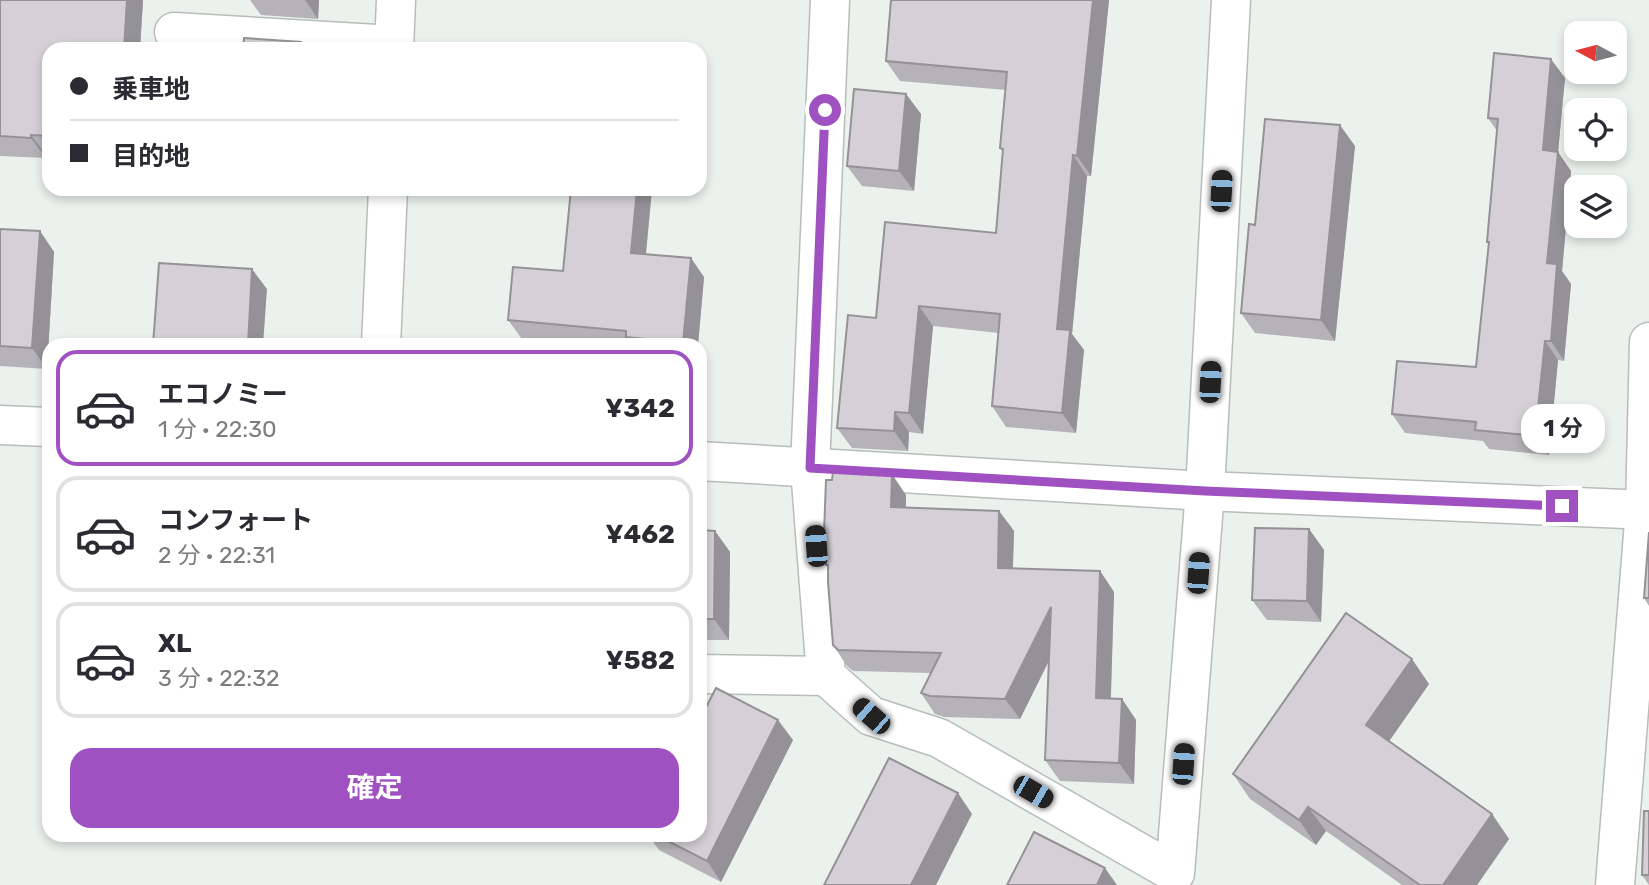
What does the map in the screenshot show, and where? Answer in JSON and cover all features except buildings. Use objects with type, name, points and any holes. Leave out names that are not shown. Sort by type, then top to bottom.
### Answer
[{"type":"street","points":[[394,42],[396,0]]},
{"type":"street","points":[[826,676],[810,468],[830,0]]},
{"type":"street","points":[[707,674],[826,676],[871,716],[939,738],[1175,873],[1205,491],[1231,0]]},
{"type":"street","points":[[174,32],[321,42]]},
{"type":"street","points":[[381,338],[388,196]]},
{"type":"street","points":[[1615,885],[1647,510],[1649,342]]},
{"type":"street","points":[[0,425],[42,427]]},
{"type":"street","points":[[707,461],[1205,491],[1647,510]]},
{"type":"route","points":[[825,110],[810,468],[1205,491],[1562,506]]}]
